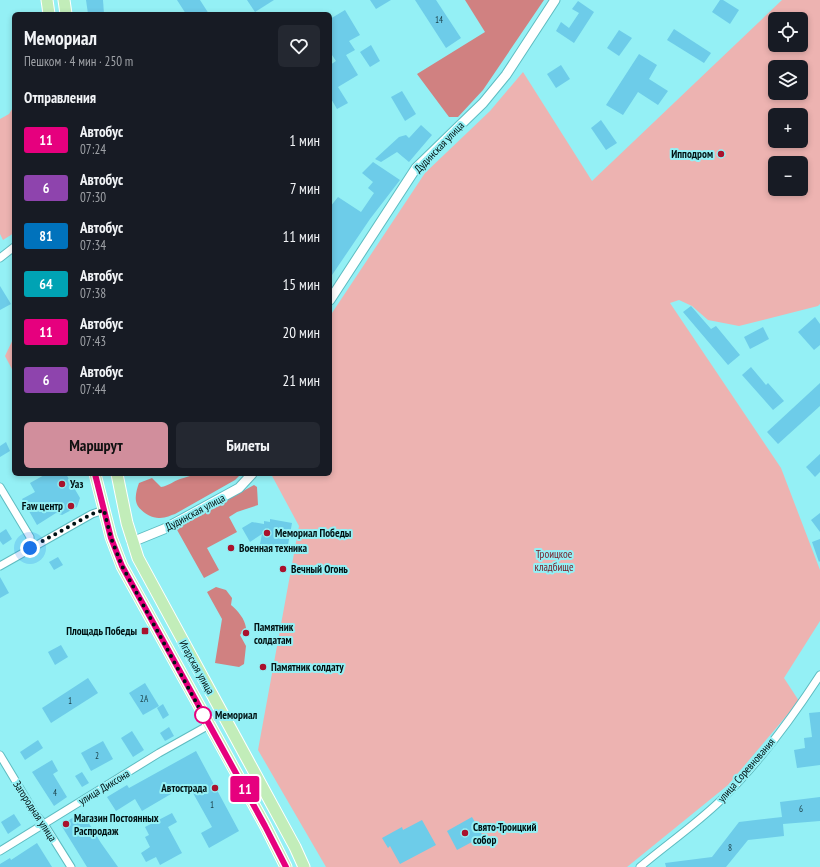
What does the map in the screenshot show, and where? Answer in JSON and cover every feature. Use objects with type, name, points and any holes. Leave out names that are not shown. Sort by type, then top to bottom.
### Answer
[{"type":"main road","points":[[47,0],[48,12]]},
{"type":"main road","points":[[64,0],[66,12]]},
{"type":"main road","name":"Игарская улица","points":[[96,476],[111,538],[122,566],[286,867]]},
{"type":"main road","name":"Игарская улица","points":[[117,476],[132,542],[138,558],[295,846],[304,867]]},
{"type":"street","name":"Дудинская улица","points":[[332,297],[416,168],[488,97],[506,75],[555,0]]},
{"type":"street","points":[[1,254],[12,248]]},
{"type":"street","name":"Дудинская улица","points":[[132,542],[164,529],[239,488],[250,476]]},
{"type":"street","points":[[0,487],[30,537],[30,548]]},
{"type":"street","points":[[0,566],[92,514],[104,510]]},
{"type":"street","name":"улица Соревнования","points":[[640,867],[720,802],[745,774],[800,705],[820,675]]},
{"type":"street","name":"улица Диксона","points":[[0,852],[159,753],[209,725]]},
{"type":"street","name":"Загородная улица","points":[[0,755],[36,815],[44,824],[71,867]]},
{"type":"green space","name":"Троицкое кладбище","points":[[782,0],[820,0],[820,304],[818,306],[739,326],[708,320],[692,306],[679,300],[670,303],[781,468],[820,570],[820,621],[784,678],[799,701],[728,785],[627,867],[326,867],[258,750],[299,526],[272,476],[332,476],[332,313],[425,173],[490,111],[523,72],[592,181],[768,13],[768,52],[808,52],[808,12],[769,12]]},
{"type":"green space","points":[[12,109],[12,234],[3,240],[0,234],[0,119],[9,114]]},
{"type":"green space","points":[[12,341],[12,369],[5,356]]},
{"type":"shaded area","points":[[465,0],[544,0],[483,90],[458,117],[449,117],[417,74],[485,32]]},
{"type":"shaded area","points":[[190,476],[239,476],[235,480],[175,514],[166,517],[153,517],[139,508],[136,494],[139,483],[152,478],[161,487]]},
{"type":"shaded area","points":[[254,485],[257,487],[258,505],[237,512],[229,517],[237,532],[207,548],[219,570],[204,578],[176,528]]},
{"type":"shaded area","points":[[216,587],[226,590],[232,598],[231,605],[241,615],[244,621],[246,628],[240,635],[246,646],[244,664],[239,667],[215,663],[222,619],[207,592]]},
{"type":"building","points":[[86,0],[103,0],[104,12],[88,12]]},
{"type":"building","points":[[177,0],[200,0],[208,12],[185,12]]},
{"type":"building","points":[[247,0],[274,0],[255,12]]},
{"type":"building","points":[[370,0],[391,0],[376,9]]},
{"type":"building","points":[[415,0],[436,0],[461,38],[446,48]]},
{"type":"building","points":[[720,0],[723,0],[739,10],[730,24],[712,12]]},
{"type":"building","points":[[578,1],[594,12],[574,43],[556,31],[561,22],[569,28],[579,13],[572,9]]},
{"type":"building","points":[[345,10],[360,35],[349,41],[355,50],[346,55],[358,75],[338,87],[348,103],[337,109],[332,100],[332,64],[336,61],[332,55],[332,18]]},
{"type":"building","points":[[674,29],[711,53],[704,63],[667,40]]},
{"type":"building","points":[[619,30],[632,38],[619,56],[607,48]]},
{"type":"building","points":[[371,45],[380,61],[370,67],[360,52]]},
{"type":"building","points":[[639,54],[657,65],[649,79],[668,91],[658,105],[638,92],[623,115],[606,105]]},
{"type":"building","points":[[561,65],[570,79],[556,88],[547,74]]},
{"type":"building","points":[[402,91],[416,114],[405,121],[391,97]]},
{"type":"building","points":[[601,120],[617,143],[606,150],[591,128]]},
{"type":"building","points":[[421,125],[432,135],[409,162],[397,152],[381,162],[375,159],[399,137],[406,135],[409,138]]},
{"type":"building","points":[[373,162],[400,180],[370,219],[332,275],[332,204],[338,197],[361,212],[374,193],[368,188],[373,182],[362,173]]},
{"type":"building","points":[[0,286],[11,304],[0,310]]},
{"type":"building","points":[[691,306],[711,329],[716,326],[740,355],[728,365],[683,312]]},
{"type":"building","points":[[815,317],[820,324],[820,345],[814,350],[798,332]]},
{"type":"building","points":[[763,327],[769,339],[750,349],[744,337]]},
{"type":"building","points":[[751,367],[766,385],[768,383],[784,401],[773,410],[742,375]]},
{"type":"building","points":[[820,383],[820,406],[778,444],[767,432]]},
{"type":"building","points":[[6,442],[10,451],[0,457],[0,446]]},
{"type":"building","points":[[820,454],[820,472],[815,477],[806,467]]},
{"type":"building","points":[[42,476],[67,476],[80,498],[77,507],[62,515],[56,513],[37,525],[22,499],[35,492],[30,483]]},
{"type":"building","points":[[820,513],[820,532],[811,520]]},
{"type":"building","name":"Мемориал Победы","points":[[270,519],[292,523],[288,545],[279,544],[278,547],[260,544],[262,534],[250,542],[242,528],[252,522],[264,524],[264,521],[270,522]]},
{"type":"building","points":[[6,529],[12,539],[3,545],[0,541],[0,533]]},
{"type":"building","points":[[820,539],[820,561],[819,562],[812,542]]},
{"type":"building","points":[[58,557],[63,565],[54,570],[49,562]]},
{"type":"building","points":[[0,577],[9,593],[0,598]]},
{"type":"building","points":[[61,645],[68,657],[55,665],[48,652]]},
{"type":"building","points":[[88,678],[98,693],[51,723],[42,708]]},
{"type":"building","points":[[145,683],[159,706],[143,715],[129,693]]},
{"type":"building","points":[[163,704],[169,715],[163,719],[157,708]]},
{"type":"building","points":[[820,712],[820,765],[797,768],[794,750],[805,748],[804,738],[812,737],[809,713]]},
{"type":"building","points":[[169,727],[174,736],[165,741],[160,733]]},
{"type":"building","points":[[132,731],[144,750],[133,757],[121,738]]},
{"type":"building","points":[[38,740],[43,748],[25,760],[20,752]]},
{"type":"building","points":[[103,741],[113,759],[91,771],[81,753]]},
{"type":"building","points":[[196,751],[239,831],[209,848],[201,833],[212,827],[188,784],[142,811],[135,799],[116,811],[107,797],[127,785],[129,788]]},
{"type":"building","points":[[52,760],[58,771],[53,774],[67,797],[54,806],[32,772]]},
{"type":"building","points":[[82,772],[89,783],[82,787],[75,776]]},
{"type":"building","points":[[820,797],[820,821],[783,824],[784,836],[748,840],[726,867],[666,867],[665,863],[712,857],[739,822],[782,817],[780,802]]},
{"type":"building","points":[[82,812],[118,867],[87,867],[61,825]]},
{"type":"building","points":[[172,813],[177,822],[168,827],[182,853],[160,865],[156,857],[146,862],[141,853],[150,847],[145,837],[149,835],[145,827]]},
{"type":"building","points":[[14,814],[21,825],[8,834],[1,822]]},
{"type":"building","name":"Свято-Троицкий собор","points":[[472,817],[483,836],[457,850],[447,831]]},
{"type":"building","points":[[422,820],[436,845],[400,864],[390,846],[388,848],[382,838],[402,827],[403,830]]},
{"type":"building","points":[[37,843],[52,867],[0,867],[0,864],[10,858],[11,860]]},
{"type":"bus line","name":"11","points":[[96,476],[111,538],[122,566],[286,867]]},
{"type":"place","name":"Ипподром","points":[[721,154]]},
{"type":"place","name":"Уаз","points":[[62,484]]},
{"type":"place","name":"Faw центр","points":[[71,506]]},
{"type":"place","name":"Мемориал Победы","points":[[267,533]]},
{"type":"place","name":"Военная техника","points":[[231,548]]},
{"type":"place","name":"Вечный Огонь","points":[[283,569]]},
{"type":"place","name":"Площадь Победы","points":[[145,631]]},
{"type":"place","name":"Памятник солдатам","points":[[246,633]]},
{"type":"place","name":"Памятник солдату","points":[[263,667]]},
{"type":"place","name":"Мемориал","points":[[203,715]]},
{"type":"place","name":"Автострада","points":[[215,788]]},
{"type":"place","name":"Магазин Постоянных Распродаж","points":[[66,824]]},
{"type":"place","name":"Свято-Троицкий собор","points":[[465,833]]},
{"type":"route","points":[[30,548],[92,514],[104,510],[111,538],[122,566],[156,626],[203,715]]}]
